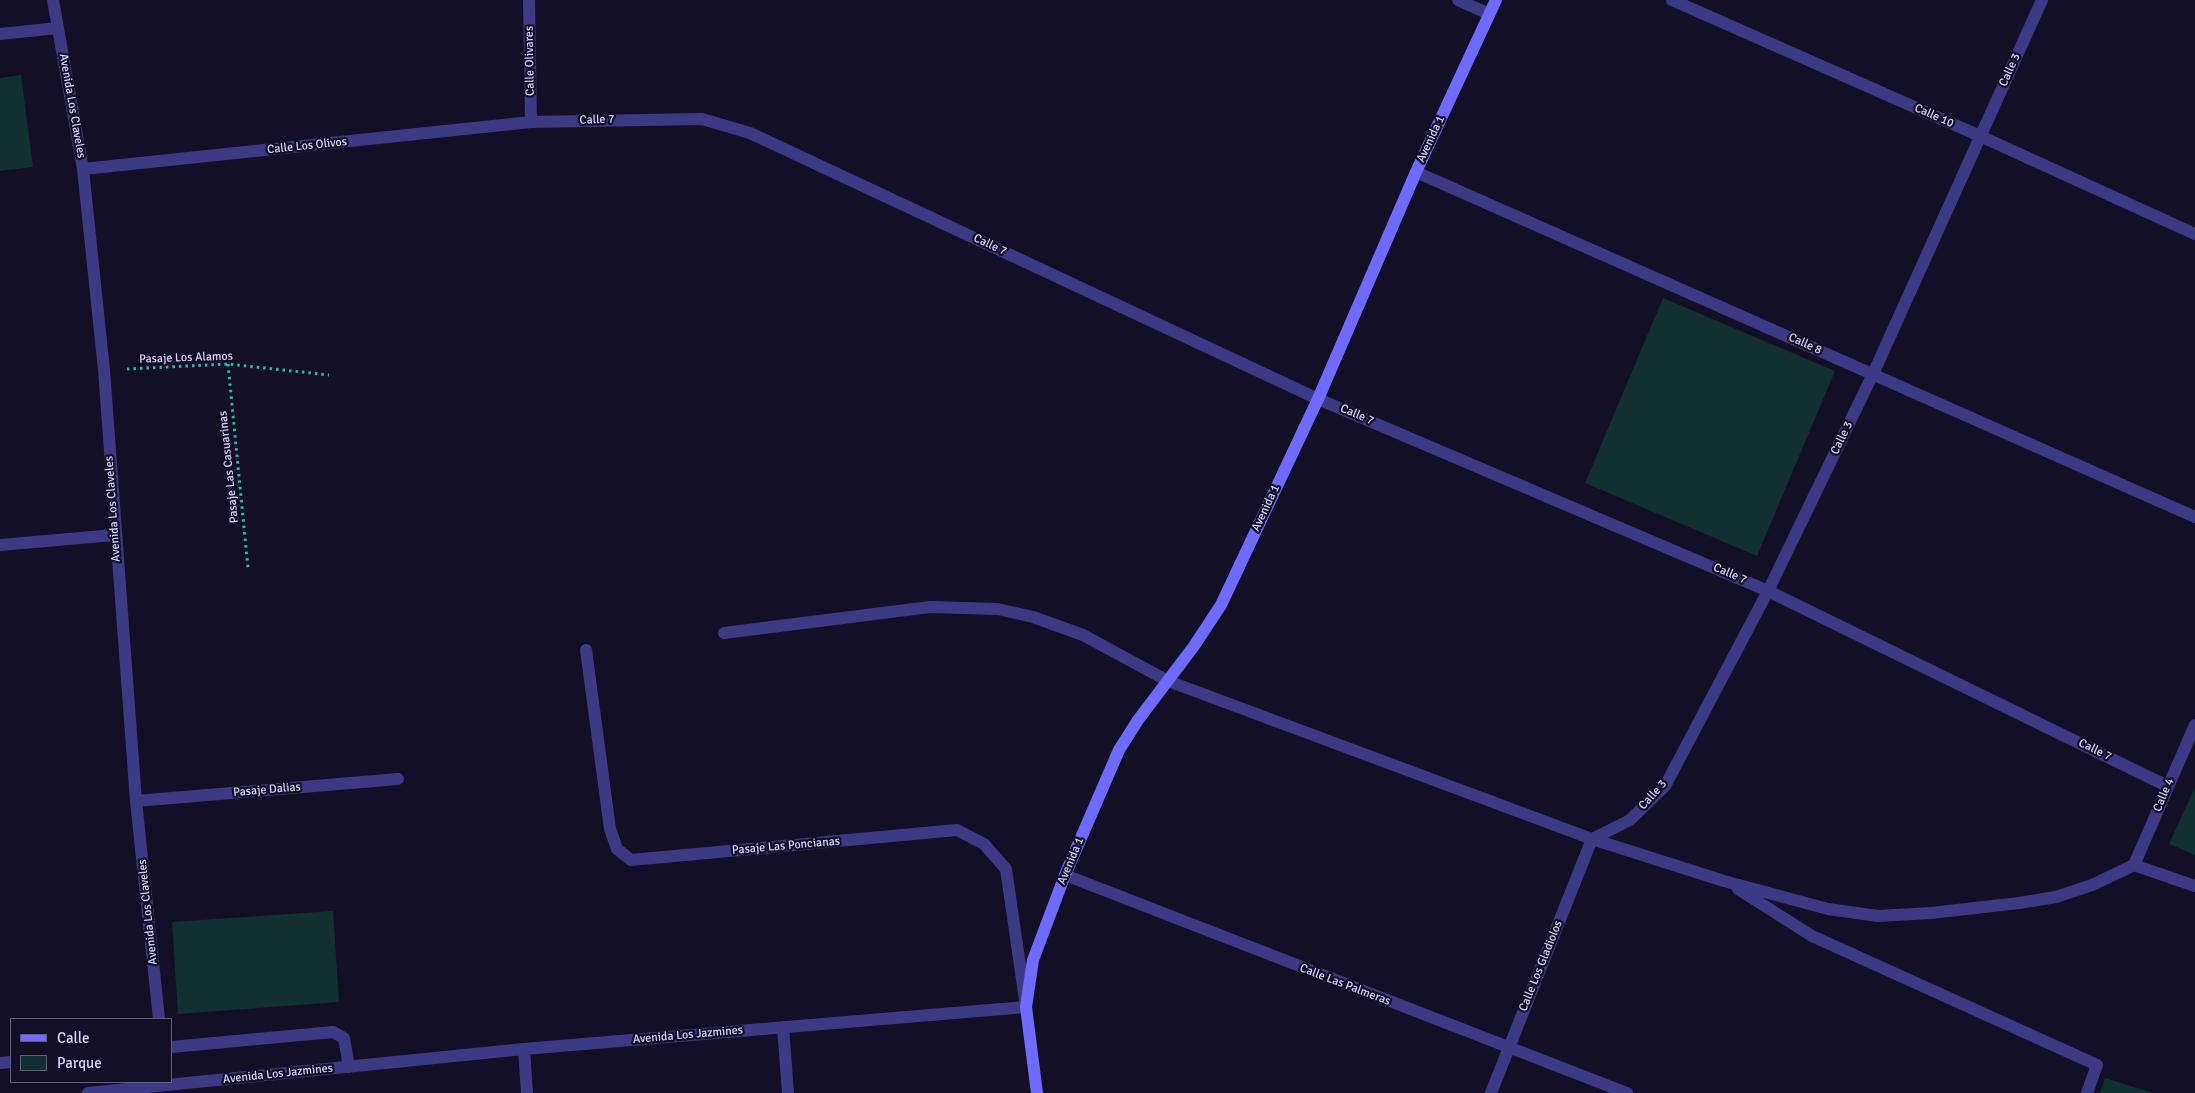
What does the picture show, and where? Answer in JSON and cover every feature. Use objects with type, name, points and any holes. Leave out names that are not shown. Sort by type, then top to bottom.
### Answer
[{"type":"street","name":"Avenida Los Claveles","points":[[52,0],[83,169],[104,370],[114,535],[136,801],[159,1018]]},
{"type":"street","name":"Calle Olivares","points":[[528,0],[531,122]]},
{"type":"street","points":[[1458,0],[1489,14]]},
{"type":"street","name":"Avenida 1","points":[[1037,1093],[1026,1006],[1033,960],[1065,875],[1119,750],[1138,720],[1168,681],[1221,605],[1318,399],[1416,172],[1496,0]]},
{"type":"street","name":"Calle 10","points":[[1672,0],[1980,136],[2195,234]]},
{"type":"street","name":"Calle 3","points":[[1592,838],[1630,820],[1665,786],[1768,590],[1873,374],[2042,0]]},
{"type":"street","points":[[0,34],[58,28]]},
{"type":"street","name":"Calle 7","points":[[531,122],[702,119],[750,133],[1318,399],[1768,590],[2167,786]]},
{"type":"street","name":"Calle Los Olivos","points":[[83,169],[531,122]]},
{"type":"street","name":"Calle 8","points":[[1416,172],[2195,517]]},
{"type":"street","points":[[0,545],[114,535]]},
{"type":"street","points":[[724,633],[930,608],[998,609],[1059,625],[1083,635],[1168,681],[1592,838],[1724,881],[1828,909],[1878,916],[1931,913],[2019,903],[2056,897],[2092,885],[2134,865],[2195,886]]},
{"type":"street","name":"Pasaje Las Poncianas","points":[[586,650],[610,829],[617,849],[631,860],[957,830],[984,844],[1006,869],[1026,1006]]},
{"type":"street","name":"Calle 4","points":[[2134,865],[2195,725]]},
{"type":"street","name":"Pasaje Dalias","points":[[136,801],[398,779]]},
{"type":"street","name":"Calle Los Gladiolos","points":[[1491,1093],[1592,838]]},
{"type":"street","name":"Calle Las Palmeras","points":[[1065,875],[1627,1093]]},
{"type":"street","points":[[1724,881],[1812,936],[2097,1065],[2087,1093]]},
{"type":"street","name":"Avenida Los Jazmines","points":[[88,1093],[166,1087],[524,1049],[1026,1006]]},
{"type":"street","points":[[783,1026],[788,1093]]},
{"type":"street","name":"Avenida Los Jazmines","points":[[172,1047],[333,1032],[344,1038],[346,1042],[349,1067]]},
{"type":"street","points":[[524,1049],[528,1093]]},
{"type":"path","name":"Pasaje Los Alamos","points":[[104,370],[228,364],[329,375]]},
{"type":"path","name":"Pasaje Las Casuarinas","points":[[228,364],[248,568]]},
{"type":"green space","points":[[21,75],[33,167],[0,171],[0,78]]},
{"type":"green space","points":[[1663,298],[1835,371],[1757,556],[1585,483]]},
{"type":"green space","points":[[2195,787],[2195,855],[2169,844]]},
{"type":"green space","points":[[333,911],[339,1002],[178,1014],[172,922]]},
{"type":"green space","points":[[2105,1078],[2153,1093],[2100,1093]]}]
